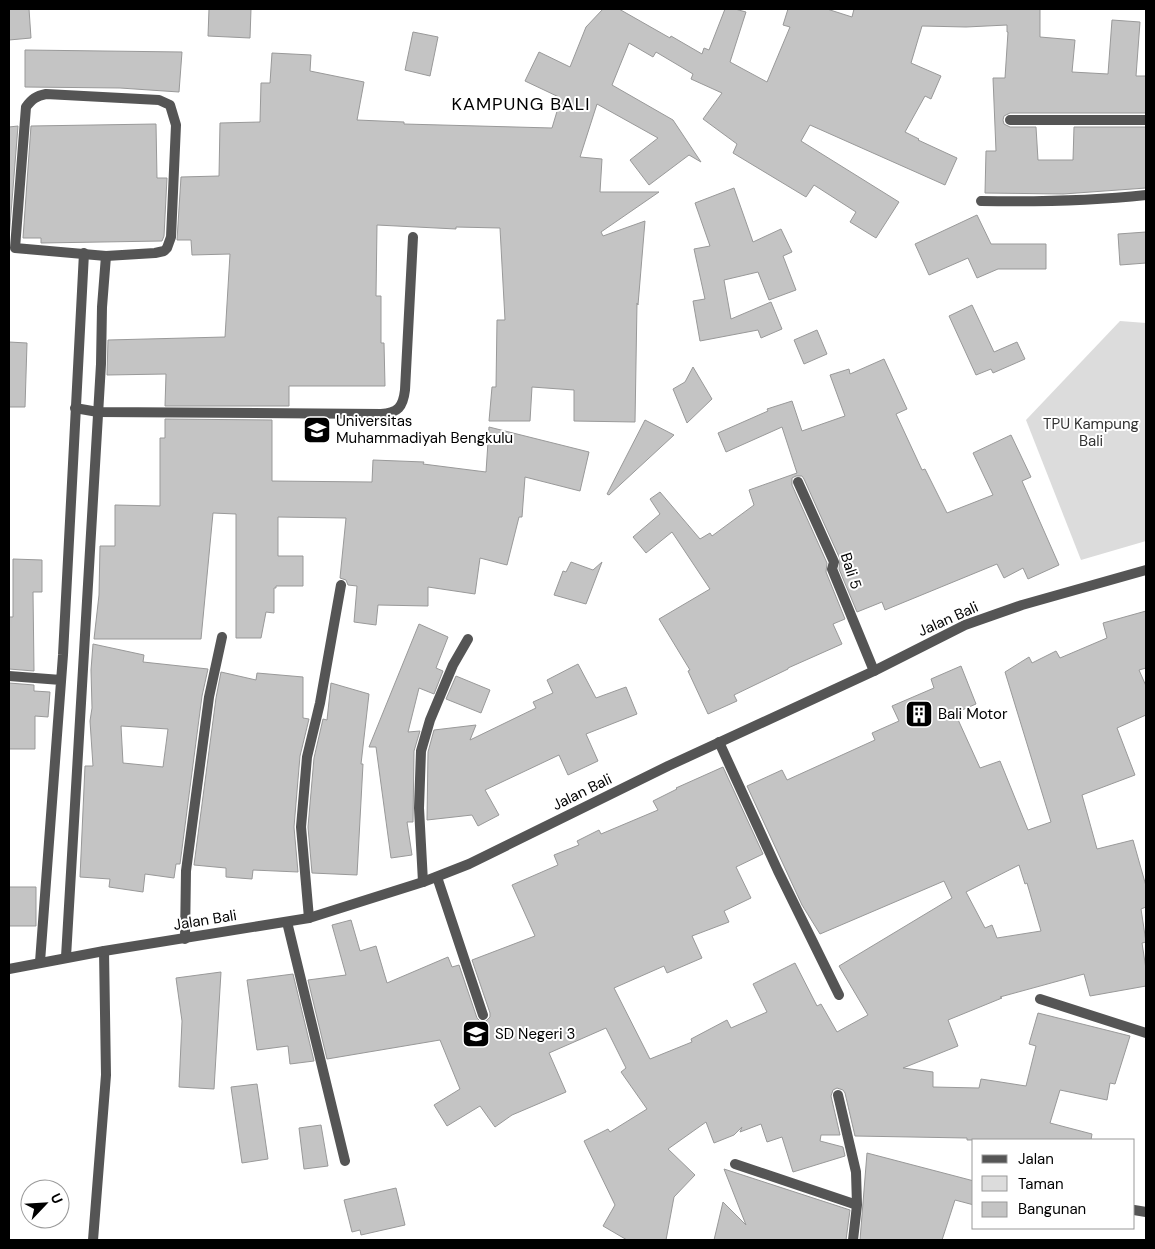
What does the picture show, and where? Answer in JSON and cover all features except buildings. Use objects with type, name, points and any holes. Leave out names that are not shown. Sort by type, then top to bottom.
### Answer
[{"type":"street","points":[[46,94],[164,101],[171,108],[176,125],[170,242],[167,248],[159,253],[106,256],[84,253],[12,248],[26,107],[37,96],[46,94]]},
{"type":"street","points":[[1010,120],[1146,120]]},
{"type":"street","points":[[981,201],[1113,199],[1146,195]]},
{"type":"street","points":[[75,408],[98,412],[371,414],[393,412],[399,408],[404,399],[413,237]]},
{"type":"street","points":[[40,962],[61,680],[84,253]]},
{"type":"street","points":[[66,957],[106,256]]},
{"type":"street","name":"Bali 5","points":[[798,482],[834,562],[832,569],[874,671]]},
{"type":"street","name":"Jalan Bali","points":[[9,969],[66,957],[309,918],[424,882],[469,864],[668,766],[874,671],[965,625],[1022,605],[1146,570]]},
{"type":"street","points":[[309,918],[301,827],[306,766],[320,703],[341,585]]},
{"type":"street","points":[[185,939],[186,871],[209,697],[222,638]]},
{"type":"street","points":[[424,882],[420,808],[421,751],[430,720],[453,665],[468,639]]},
{"type":"street","points":[[9,676],[61,680]]},
{"type":"street","points":[[719,742],[778,871],[840,995]]},
{"type":"street","points":[[436,877],[483,1014]]},
{"type":"street","points":[[287,922],[345,1161]]},
{"type":"street","points":[[93,1240],[106,1075],[104,951]]},
{"type":"street","points":[[1040,998],[1066,1008],[1146,1032]]},
{"type":"street","points":[[838,1095],[856,1172],[857,1205],[853,1240]]},
{"type":"street","points":[[735,1164],[857,1205]]},
{"type":"green space","name":"TPU Kampung Bali","points":[[1120,321],[1146,323],[1146,541],[1081,560],[1026,420]]},
{"type":"place","name":"Universitas Muhammadiyah Bengkulu","points":[[317,430]]},
{"type":"place","name":"Bali Motor","points":[[919,714]]},
{"type":"place","name":"SD Negeri 3","points":[[476,1034]]},
{"type":"district","name":"KAMPUNG BALI","points":[[521,104]]}]
